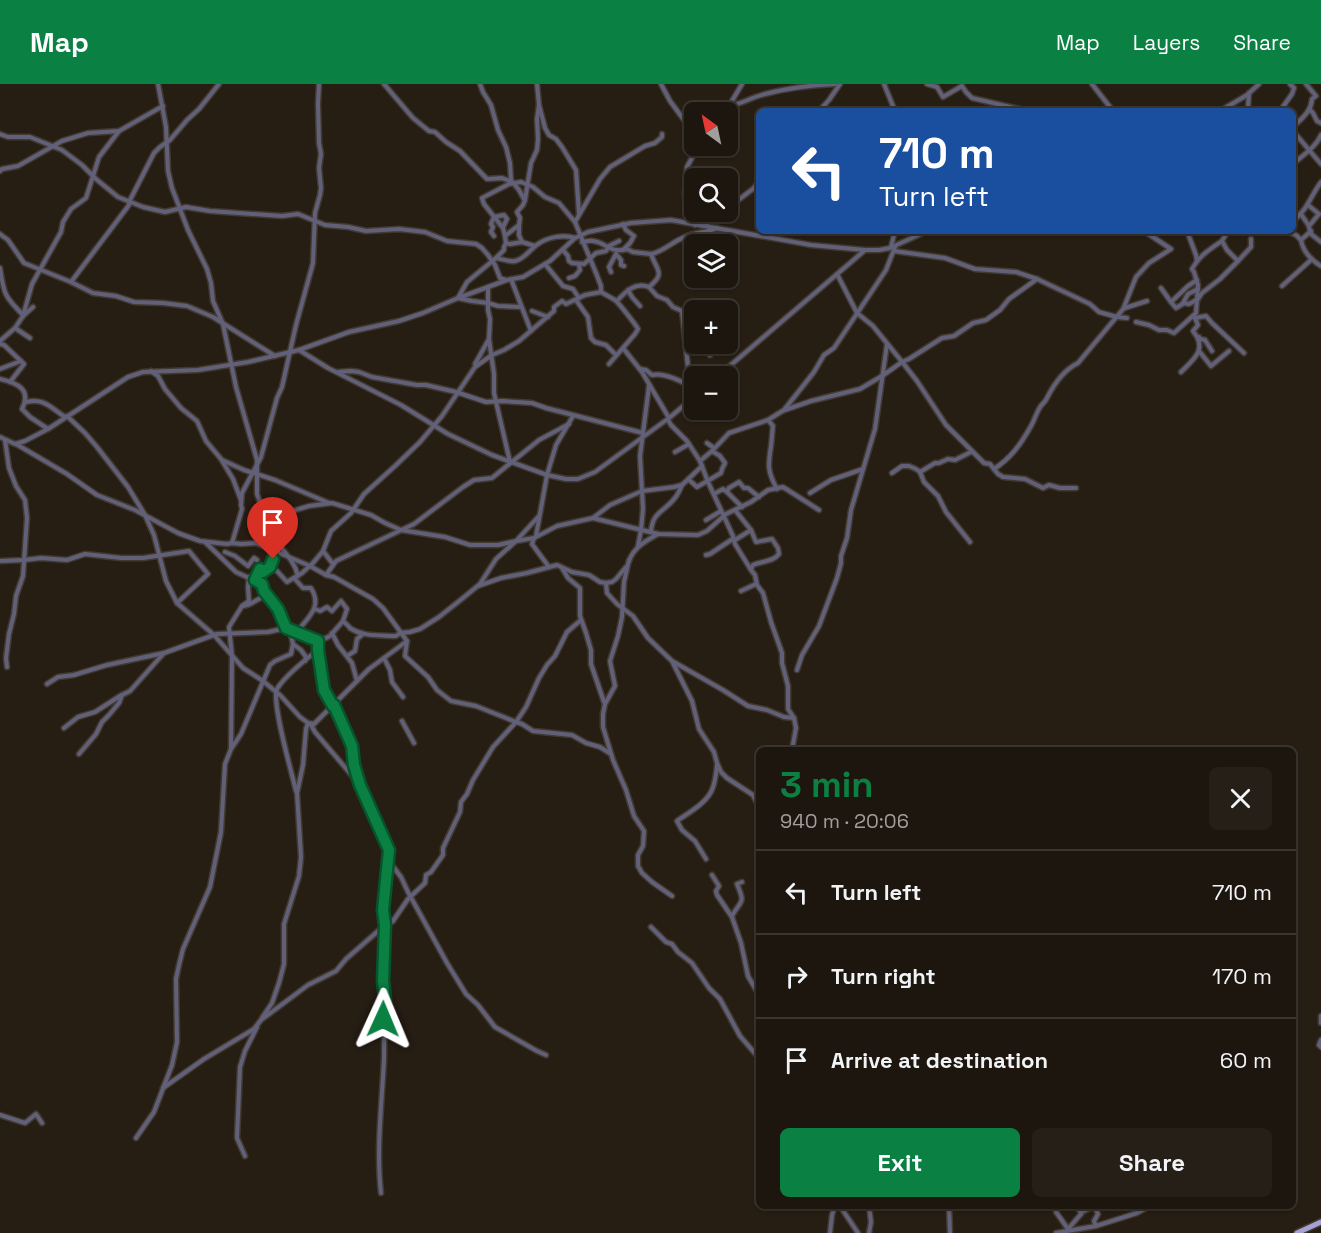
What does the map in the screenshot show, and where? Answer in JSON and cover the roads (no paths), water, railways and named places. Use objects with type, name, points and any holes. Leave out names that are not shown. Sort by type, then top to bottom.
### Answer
[{"type":"main road","points":[[1297,1233],[1321,1222]]},
{"type":"street","points":[[159,84],[171,188],[193,242],[207,269],[213,301],[223,324],[243,413],[257,460],[254,473],[242,493],[242,509],[230,543],[221,558]]},
{"type":"street","points":[[71,282],[124,213],[154,153],[199,109],[219,84]]},
{"type":"street","points":[[256,466],[261,457],[282,387],[313,263],[315,213],[321,188],[319,84]]},
{"type":"street","points":[[384,84],[413,118],[460,151],[486,179],[502,178],[527,183],[545,197],[559,203],[575,222],[601,286],[601,292]]},
{"type":"street","points":[[480,84],[491,105],[506,147],[511,180],[525,200]]},
{"type":"street","points":[[537,84],[545,128],[562,147],[576,170],[579,214]]},
{"type":"street","points":[[661,84],[684,121]]},
{"type":"street","points":[[731,102],[742,84]]},
{"type":"street","points":[[738,104],[763,94],[808,86],[837,84]]},
{"type":"street","points":[[822,108],[829,100],[837,84]]},
{"type":"street","points":[[884,84],[894,108]]},
{"type":"street","points":[[927,84],[937,87],[943,97],[962,86],[972,98],[1015,108]]},
{"type":"street","points":[[1092,84],[1111,108]]},
{"type":"street","points":[[1225,108],[1259,84]]},
{"type":"street","points":[[1296,127],[1310,110],[1312,99],[1316,96],[1306,84]]},
{"type":"street","points":[[1282,108],[1292,94],[1293,85]]},
{"type":"street","points":[[1249,93],[1249,108]]},
{"type":"street","points":[[23,316],[32,284],[61,232],[63,222],[71,209],[86,198],[99,157],[119,131],[163,105]]},
{"type":"street","points":[[522,242],[519,235],[520,218],[517,212],[525,200],[531,163],[537,150],[539,105]]},
{"type":"street","points":[[1310,110],[1321,123]]},
{"type":"street","points":[[0,171],[18,166],[62,141],[88,133],[119,131]]},
{"type":"street","points":[[0,134],[8,137],[30,137],[62,150],[118,197],[157,211],[195,208],[282,216],[298,213],[325,225],[348,226],[366,231],[399,229],[425,232],[447,241],[476,244],[494,260],[499,276],[509,280],[531,331]]},
{"type":"street","points":[[575,222],[600,179],[610,167],[645,146],[655,143],[662,137],[662,134]]},
{"type":"street","points":[[1296,135],[1321,164]]},
{"type":"street","points":[[1296,158],[1319,140],[1321,135]]},
{"type":"street","points":[[693,156],[687,166],[685,195],[686,210],[695,225]]},
{"type":"street","points":[[458,298],[467,282],[504,250],[506,243],[503,228],[484,204],[482,198],[513,182]]},
{"type":"street","points":[[1296,218],[1308,205],[1321,182]]},
{"type":"street","points":[[738,200],[756,185]]},
{"type":"street","points":[[1301,240],[1310,231],[1319,214],[1308,205]]},
{"type":"street","points":[[1301,214],[1310,231],[1321,242]]},
{"type":"street","points":[[494,217],[504,215],[506,217],[503,228]]},
{"type":"street","points":[[494,217],[491,224],[493,227],[491,232],[494,236]]},
{"type":"street","points":[[15,444],[48,429],[128,377],[151,371],[198,370],[275,356],[349,332],[399,321],[531,273],[546,264],[575,238],[602,228],[671,220],[811,245],[865,250],[893,248],[921,234]]},
{"type":"street","points":[[705,226],[710,222]]},
{"type":"street","points":[[622,250],[634,236],[623,224]]},
{"type":"street","points":[[505,236],[519,225]]},
{"type":"street","points":[[615,252],[627,249],[633,252],[656,253],[687,236],[717,228]]},
{"type":"street","points":[[0,234],[8,240],[24,263],[93,293],[116,296],[134,302],[187,306],[206,314],[275,356]]},
{"type":"street","points":[[784,410],[814,372],[824,355],[834,348],[886,270],[895,234]]},
{"type":"street","points":[[994,470],[1016,451],[1041,405],[1046,401],[1059,379],[1078,363],[1124,308],[1136,277],[1149,263],[1171,249],[1148,234]]},
{"type":"street","points":[[1189,234],[1197,262]]},
{"type":"street","points":[[1212,351],[1205,340],[1200,339],[1193,331],[1198,325],[1195,317],[1198,289],[1192,269],[1205,252],[1222,241],[1225,234]]},
{"type":"street","points":[[1294,234],[1301,240],[1302,248],[1321,266]]},
{"type":"street","points":[[494,260],[515,261],[543,241],[563,236],[575,238]]},
{"type":"street","points":[[1183,303],[1189,304],[1198,299],[1220,279],[1251,247],[1251,239]]},
{"type":"street","points":[[582,242],[595,241],[609,248],[615,252],[621,260],[621,265],[624,266]]},
{"type":"street","points":[[563,250],[569,261],[584,264],[596,253],[606,251],[614,242],[619,241]]},
{"type":"street","points":[[1222,241],[1238,261]]},
{"type":"street","points":[[506,243],[522,242],[535,246]]},
{"type":"street","points":[[893,248],[945,258],[975,269],[1016,272],[1037,279],[1090,304],[1099,312],[1127,318]]},
{"type":"street","points":[[730,366],[865,250]]},
{"type":"street","points":[[611,272],[609,267],[615,252]]},
{"type":"street","points":[[649,287],[660,273],[651,254]]},
{"type":"street","points":[[1282,286],[1312,259]]},
{"type":"street","points":[[546,264],[563,286],[573,290],[588,317],[591,338],[595,342],[606,345],[616,355]]},
{"type":"street","points":[[569,278],[575,276],[580,270],[579,264]]},
{"type":"street","points":[[0,268],[3,291],[23,316]]},
{"type":"street","points":[[837,274],[857,313],[873,326],[887,343],[917,381],[946,425],[971,452],[984,463],[990,464],[1003,477],[1025,479],[1043,488],[1049,485],[1076,488]]},
{"type":"street","points":[[651,532],[654,518],[675,498],[682,485],[729,433],[768,420],[784,410],[860,389],[942,338],[954,336],[973,323],[986,320],[1000,310],[1009,299],[1037,279]]},
{"type":"street","points":[[1171,302],[1197,280]]},
{"type":"street","points":[[616,301],[628,290],[641,285],[649,287],[657,296],[682,311],[688,366]]},
{"type":"street","points":[[488,287],[489,339],[494,393],[510,462]]},
{"type":"street","points":[[1161,288],[1176,308],[1183,303],[1188,294],[1198,289]]},
{"type":"street","points":[[628,290],[640,306]]},
{"type":"street","points":[[470,373],[481,361],[519,341],[548,317],[554,311],[554,307],[562,301],[566,304],[585,295],[601,292],[616,301],[638,329],[609,364]]},
{"type":"street","points":[[458,298],[498,306],[520,307]]},
{"type":"street","points":[[1124,308],[1147,301]]},
{"type":"street","points":[[10,381],[24,364],[0,342],[33,308]]},
{"type":"street","points":[[532,311],[548,317]]},
{"type":"street","points":[[1136,322],[1174,333],[1195,317],[1206,315],[1244,353]]},
{"type":"street","points":[[15,328],[30,338]]},
{"type":"street","points":[[1198,337],[1199,351],[1211,366],[1229,351]]},
{"type":"street","points":[[270,567],[287,582],[310,566],[323,551],[332,531],[354,509],[364,494],[402,460],[442,416],[489,339]]},
{"type":"street","points":[[797,670],[819,626],[837,578],[851,510],[875,429],[887,343]]},
{"type":"street","points":[[623,348],[650,386],[671,425],[689,444],[701,463],[735,544],[763,593],[782,653],[788,686],[788,709],[794,718],[796,728],[793,747]]},
{"type":"street","points":[[299,350],[474,447],[547,475],[566,479],[578,479],[595,472],[684,406]]},
{"type":"street","points":[[1181,372],[1199,351]]},
{"type":"street","points":[[0,369],[21,361]]},
{"type":"street","points":[[639,369],[646,370],[652,375],[659,374],[684,382]]},
{"type":"street","points":[[337,372],[351,370],[372,377],[426,385],[486,402],[532,403],[643,435]]},
{"type":"street","points":[[151,371],[158,376],[165,389],[182,408],[197,421],[206,441],[221,459],[241,501]]},
{"type":"street","points":[[0,379],[10,381],[23,390],[26,402],[22,409],[48,429]]},
{"type":"street","points":[[638,548],[643,509],[640,456],[650,386]]},
{"type":"street","points":[[26,402],[42,401],[66,416],[85,433],[128,487],[146,515],[161,555],[166,581],[177,603],[214,635],[243,668],[263,681],[309,723],[360,785]]},
{"type":"street","points":[[549,567],[532,544],[547,475],[556,446],[574,416]]},
{"type":"street","points":[[768,420],[773,426],[769,445],[770,477],[777,489]]},
{"type":"street","points":[[326,575],[336,561],[414,524],[474,480],[492,478],[538,440],[568,424]]},
{"type":"street","points":[[0,437],[67,474],[97,495],[146,515],[178,533],[205,542],[256,543],[334,578],[383,608],[406,641],[405,657],[451,701],[476,706],[522,724],[532,731],[572,735],[611,754]]},
{"type":"street","points":[[5,439],[9,468],[25,500],[27,518],[23,576],[16,596],[9,634],[7,667]]},
{"type":"street","points":[[688,479],[697,487],[721,473],[725,463],[707,443]]},
{"type":"street","points":[[675,452],[689,444]]},
{"type":"street","points":[[0,454],[6,451]]},
{"type":"street","points":[[920,472],[935,463],[948,459],[955,460],[971,452]]},
{"type":"street","points":[[221,459],[330,503],[371,515],[401,530],[445,537],[471,545],[498,545],[535,537],[557,526],[593,518],[610,505],[642,491],[682,485]]},
{"type":"street","points":[[892,473],[902,466],[909,466],[920,472],[924,482],[938,496],[946,512],[970,542]]},
{"type":"street","points":[[810,493],[831,480],[863,469]]},
{"type":"street","points":[[254,473],[257,494],[276,542],[296,566],[296,577],[303,588],[311,588],[314,592],[315,609],[297,632]]},
{"type":"street","points":[[727,492],[739,482],[759,497]]},
{"type":"street","points":[[706,520],[742,507],[768,490],[783,487],[819,510]]},
{"type":"street","points":[[714,494],[723,489],[742,507]]},
{"type":"street","points":[[266,519],[309,506],[330,503]]},
{"type":"street","points":[[735,510],[751,531],[756,542],[772,539],[778,548],[779,554],[773,560],[753,565],[751,570]]},
{"type":"street","points":[[593,518],[658,534],[698,535],[707,531],[722,514]]},
{"type":"street","points":[[475,588],[496,559],[539,516]]},
{"type":"street","points":[[706,555],[730,540],[751,531]]},
{"type":"street","points":[[343,621],[363,634],[396,636],[427,625],[475,588],[490,581],[557,565],[572,572],[589,575],[600,582],[612,582],[624,570],[631,555],[647,540],[658,534]]},
{"type":"street","points":[[136,1138],[153,1112],[172,1065],[177,1042],[176,979],[183,949],[210,887],[221,832],[225,764],[241,734],[270,665],[291,654],[292,644],[288,629],[262,584],[237,572],[205,542]]},
{"type":"street","points":[[0,561],[41,558],[67,560],[85,554],[143,558],[189,550],[208,574],[177,603]]},
{"type":"street","points":[[255,580],[260,569],[263,572],[270,567],[276,551]]},
{"type":"street","points":[[323,551],[333,564]]},
{"type":"street","points":[[225,552],[248,566],[254,558],[257,560]]},
{"type":"street","points":[[629,560],[618,636],[610,660],[615,686],[605,704],[603,727],[634,816],[644,831],[643,846],[638,855],[638,866],[651,882],[672,896]]},
{"type":"street","points":[[562,567],[568,578],[580,588],[581,620],[591,650],[591,664],[605,704]]},
{"type":"street","points":[[231,749],[232,656],[229,630],[230,624],[242,606],[249,601],[249,577]]},
{"type":"street","points":[[606,583],[607,593],[633,616],[648,638],[672,661],[748,706],[794,718]]},
{"type":"street","points":[[741,591],[756,584]]},
{"type":"street","points":[[242,606],[249,606],[264,596],[268,596]]},
{"type":"street","points":[[47,684],[58,677],[75,675],[107,665],[164,653],[217,634],[288,629],[318,641],[326,639],[343,621],[347,609],[341,601],[332,610],[327,607],[319,612],[315,609]]},
{"type":"street","points":[[245,1156],[237,1138],[240,1067],[245,1051],[261,1020],[308,985],[336,971],[346,959],[385,925],[393,921],[410,896],[424,883],[426,875],[431,872],[443,855],[442,848],[460,812],[461,802],[493,747],[516,722],[526,707],[539,678],[555,656],[567,632],[581,620]]},
{"type":"street","points":[[332,633],[352,663],[358,682]]},
{"type":"street","points":[[347,656],[355,651],[357,639],[363,634]]},
{"type":"street","points":[[318,641],[324,690],[352,746],[354,765],[360,785],[389,850],[383,910],[385,998],[379,1140],[381,1193]]},
{"type":"street","points":[[309,723],[317,723],[369,669],[406,641]]},
{"type":"street","points":[[292,644],[306,657],[304,662]]},
{"type":"street","points":[[163,1088],[226,1045],[254,1029],[272,1003],[284,964],[284,924],[301,857],[297,793],[282,732],[276,692],[283,681],[318,650]]},
{"type":"street","points":[[64,728],[78,717],[95,712],[130,691],[164,653]]},
{"type":"street","points":[[384,658],[390,670],[392,682],[403,697]]},
{"type":"street","points":[[672,661],[692,701],[699,729],[714,752],[721,771],[727,778],[753,795],[756,801]]},
{"type":"street","points":[[79,754],[119,703],[123,694]]},
{"type":"street","points":[[402,721],[414,743]]},
{"type":"street","points":[[297,793],[303,765],[306,729],[309,723]]},
{"type":"street","points":[[706,859],[695,841],[682,830],[677,821],[711,795],[717,763]]},
{"type":"street","points":[[389,857],[466,994],[495,1027],[546,1055]]},
{"type":"street","points":[[712,875],[719,886],[716,891],[717,895],[732,917],[748,976],[756,989]]},
{"type":"street","points":[[732,917],[741,905],[742,893],[737,884],[742,882]]},
{"type":"street","points":[[651,927],[692,963],[709,988],[720,999],[740,1036],[756,1055]]},
{"type":"street","points":[[1321,1016],[1321,1023]]},
{"type":"street","points":[[1321,1040],[1319,1045],[1321,1047]]},
{"type":"street","points":[[0,1115],[25,1123],[36,1114],[42,1123]]},
{"type":"street","points":[[830,1233],[834,1209]]},
{"type":"street","points":[[842,1209],[858,1233]]},
{"type":"street","points":[[869,1209],[871,1222],[869,1233]]},
{"type":"street","points":[[949,1209],[950,1233]]},
{"type":"street","points":[[1057,1209],[1056,1212],[1067,1231]]},
{"type":"street","points":[[1096,1209],[1098,1214],[1094,1221],[1096,1226]]},
{"type":"street","points":[[1056,1233],[1089,1228],[1144,1209]]},
{"type":"street","points":[[1067,1231],[1082,1210]]},
{"type":"street","points":[[1089,1228],[1096,1233]]}]
